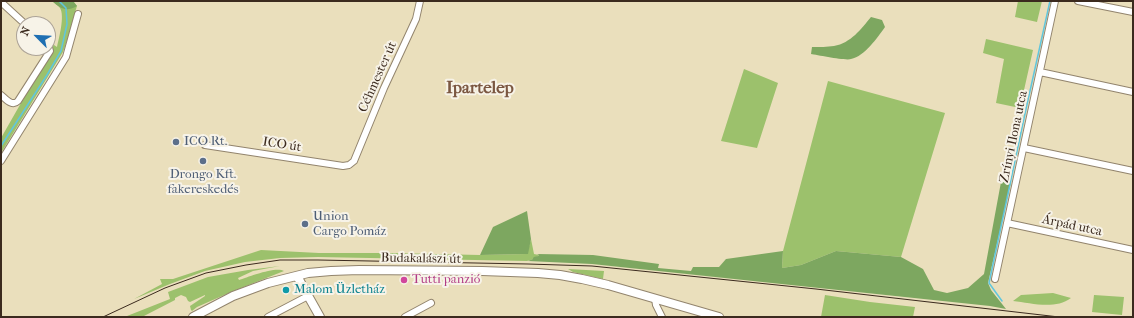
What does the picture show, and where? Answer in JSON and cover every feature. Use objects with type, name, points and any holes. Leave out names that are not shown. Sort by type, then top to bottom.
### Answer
[{"type":"main road","name":"Budakalászi út","points":[[193,317],[207,308],[268,283],[320,272],[359,270],[538,273],[582,279],[608,285],[719,317]]},
{"type":"main road","points":[[297,276],[320,317]]},
{"type":"street","name":"Céhmester út","points":[[354,161],[384,88],[416,20],[420,1]]},
{"type":"street","name":"Zrínyi Ilona utca","points":[[995,279],[1056,1]]},
{"type":"street","points":[[1078,1],[1133,12]]},
{"type":"street","points":[[1,2],[17,16]]},
{"type":"street","points":[[1,161],[66,57],[78,14]]},
{"type":"street","points":[[1,95],[8,101],[16,104],[47,56]]},
{"type":"street","points":[[1040,72],[1133,92]]},
{"type":"street","name":"ICO út","points":[[205,145],[343,166],[349,165],[354,161]]},
{"type":"street","points":[[1024,148],[1133,171]]},
{"type":"street","name":"Árpád utca","points":[[1007,223],[1133,250]]},
{"type":"street","points":[[268,317],[308,296]]},
{"type":"street","points":[[655,299],[656,305],[662,317]]},
{"type":"street","points":[[405,317],[431,303]]},
{"type":"green space","points":[[52,1],[73,1],[77,6],[63,52],[1,153],[1,138],[49,56],[56,56],[56,46],[57,47],[62,16],[58,6]]},
{"type":"green space","points":[[52,1],[73,1],[77,6],[70,9],[64,9]]},
{"type":"green space","points":[[1018,1],[1042,1],[1037,22],[1015,17]]},
{"type":"green space","points":[[871,17],[882,20],[885,27],[870,46],[861,54],[851,59],[838,59],[811,54],[812,47],[834,46],[851,39]]},
{"type":"green space","points":[[986,39],[1033,50],[1020,108],[996,103],[1004,59],[983,53]]},
{"type":"green space","points":[[744,69],[778,83],[757,148],[721,141]]},
{"type":"green space","points":[[828,81],[945,113],[901,257],[836,251],[801,265],[782,268],[783,251]]},
{"type":"green space","points":[[1001,182],[1011,182],[988,283],[991,290],[1006,309],[990,306],[592,264],[528,261],[539,255],[537,254],[593,255],[659,264],[658,268],[691,271],[693,267],[719,267],[726,259],[783,251],[782,268],[801,265],[836,251],[901,257],[923,269],[934,290],[947,293],[968,288],[984,274]]},
{"type":"green space","points":[[527,211],[531,239],[528,254],[480,255],[493,227]]},
{"type":"green space","points":[[531,239],[534,254],[539,255],[534,259],[527,261],[318,257],[280,258],[245,262],[205,271],[134,299],[162,284],[160,279],[173,279],[261,250],[319,253],[480,255],[527,254]]},
{"type":"green space","points":[[280,266],[253,271],[238,278],[239,280],[262,272],[275,270],[284,271],[231,292],[197,307],[192,311],[190,306],[205,295],[190,302],[186,297],[181,295],[175,298],[175,300],[144,317],[127,316],[170,299],[168,292],[208,277]]},
{"type":"green space","points":[[568,269],[604,271],[603,279],[573,272]]},
{"type":"green space","points":[[1053,293],[1071,298],[1065,302],[1050,305],[1013,301],[1021,295]]},
{"type":"green space","points":[[825,295],[915,307],[913,317],[821,317]]},
{"type":"green space","points":[[1094,295],[1124,297],[1122,315],[1092,312]]},
{"type":"waterway","points":[[1,146],[61,51],[67,24],[66,8],[59,1]]},
{"type":"waterway","points":[[1002,301],[989,283],[1050,1]]},
{"type":"tram line","points":[[103,317],[165,288],[206,273],[280,260],[592,266],[816,289],[1059,317]]},
{"type":"place","name":"ICO Rt.","points":[[176,142]]},
{"type":"place","name":"Drongo Kft. fakereskedés","points":[[203,161]]},
{"type":"place","name":"Union Cargo Pomáz","points":[[305,224]]},
{"type":"place","name":"Tutti panzió","points":[[404,280]]},
{"type":"place","name":"Malom Üzletház","points":[[286,290]]},
{"type":"district","name":"Ipartelep","points":[[480,89]]}]
